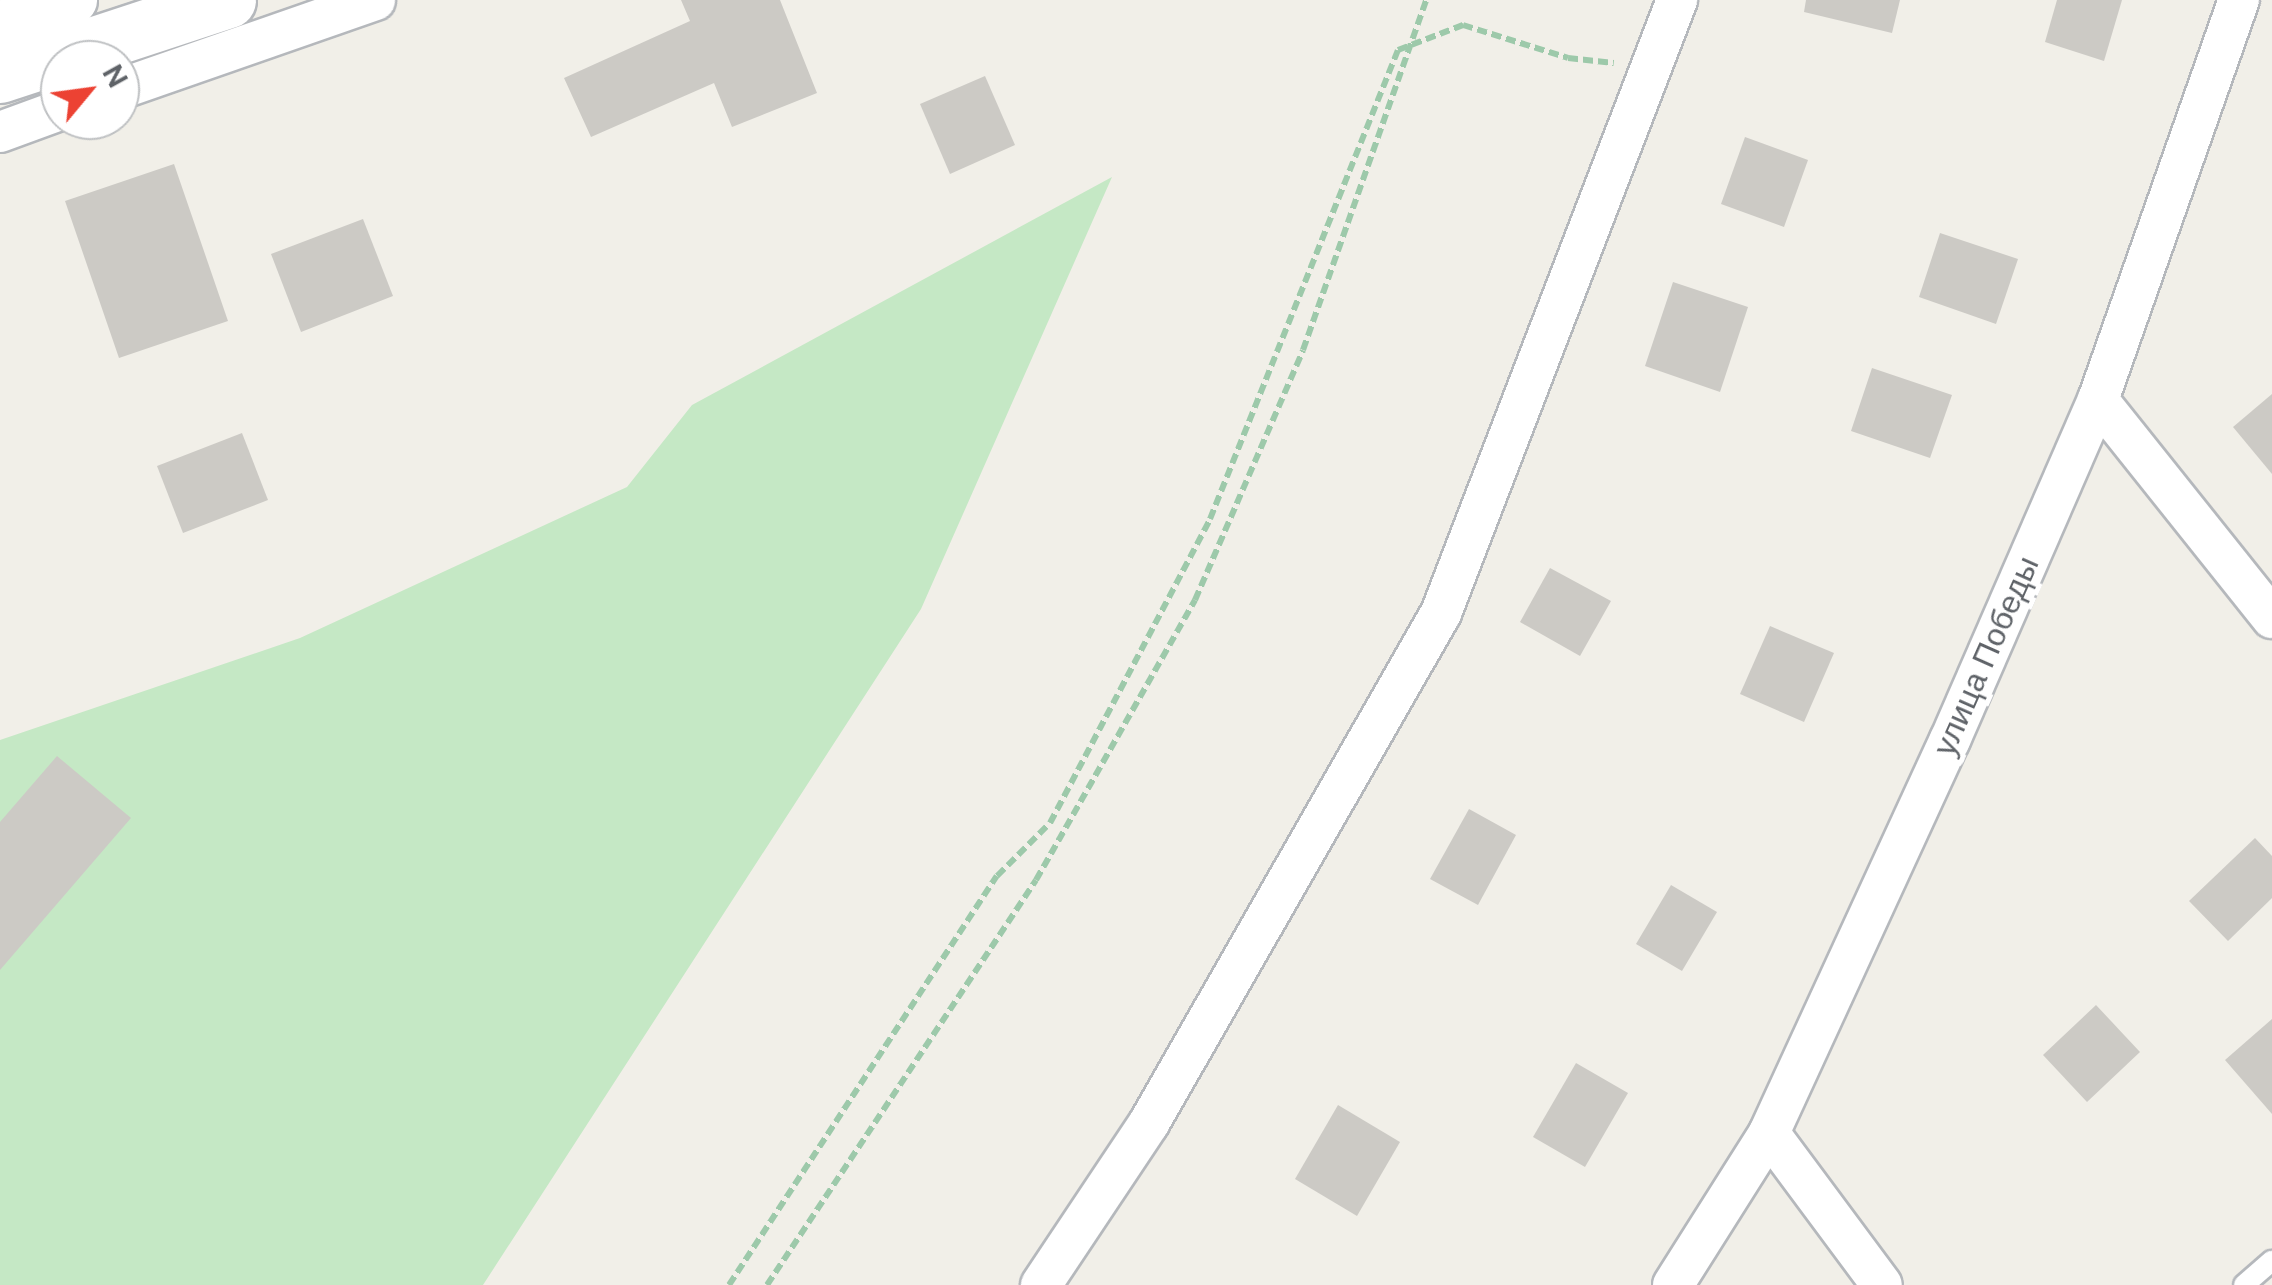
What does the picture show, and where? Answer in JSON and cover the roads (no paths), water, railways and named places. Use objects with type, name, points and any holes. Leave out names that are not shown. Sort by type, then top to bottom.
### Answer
[{"type":"main road","points":[[0,75],[228,0]]},
{"type":"street","points":[[0,26],[72,0]]},
{"type":"street","points":[[140,82],[375,0]]},
{"type":"street","points":[[1041,1285],[1150,1123],[1441,613],[1645,66],[1677,0]]},
{"type":"street","name":"улица Победы","points":[[1674,1285],[1769,1134],[2098,400],[2239,0]]},
{"type":"street","points":[[0,132],[40,117]]},
{"type":"street","points":[[2098,400],[2272,618]]},
{"type":"street","points":[[1769,1134],[1882,1285]]},
{"type":"lane","points":[[2244,1285],[2272,1261]]}]
